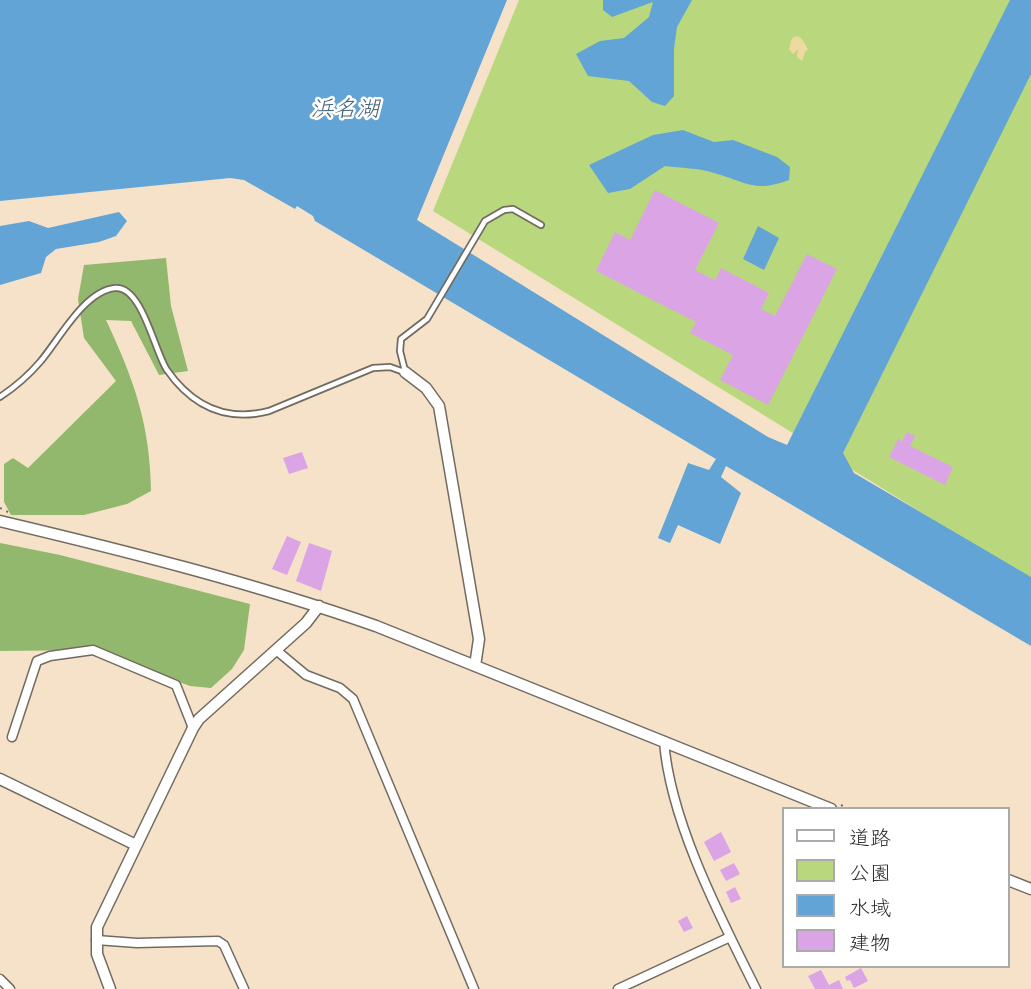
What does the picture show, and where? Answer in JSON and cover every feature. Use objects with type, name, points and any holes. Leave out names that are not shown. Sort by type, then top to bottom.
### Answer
[{"type":"street","points":[[405,372],[426,388],[439,406],[479,639],[475,666]]},
{"type":"street","points":[[0,521],[93,543],[319,606],[826,807]]},
{"type":"street","points":[[110,989],[97,954],[97,927],[193,728],[199,719],[306,623],[319,606]]},
{"type":"street","points":[[12,737],[37,661],[50,656],[93,650],[176,685],[193,728]]},
{"type":"street","points":[[276,650],[306,675],[340,688],[353,699],[474,989]]},
{"type":"street","points":[[664,741],[666,772],[713,902],[756,989]]},
{"type":"street","points":[[0,779],[136,845]]},
{"type":"street","points":[[1010,881],[1031,889]]},
{"type":"street","points":[[618,989],[730,937]]},
{"type":"street","points":[[96,940],[137,943],[218,941],[224,945],[244,989]]},
{"type":"street","points":[[0,979],[10,989]]},
{"type":"lane","points":[[405,372],[400,351],[401,339],[419,327],[433,309],[485,221],[504,210],[513,209],[541,225]]},
{"type":"lane","points":[[0,397],[19,384],[39,364],[86,304],[103,291],[115,288],[120,288],[135,300],[166,369],[195,399],[214,410],[240,416],[256,414],[373,368],[390,367],[405,372]]},
{"type":"green space","points":[[519,0],[1031,0],[1031,580],[433,211]]},
{"type":"green space","points":[[166,258],[171,306],[188,371],[159,375],[131,321],[106,320],[139,403],[147,444],[151,491],[127,504],[84,515],[11,515],[4,502],[4,464],[13,458],[28,468],[116,381],[84,338],[78,299],[84,265]]},
{"type":"green space","points":[[0,543],[60,555],[250,604],[244,650],[232,669],[211,688],[190,686],[93,650],[0,651]]},
{"type":"sand","points":[[797,36],[808,49],[802,61],[797,57],[798,49],[793,54],[789,49],[792,38]]},
{"type":"water","name":"浜名湖","points":[[0,0],[507,0],[417,220],[768,437],[787,445],[1010,0],[1031,0],[1031,74],[843,453],[854,473],[1031,577],[1031,646],[726,466],[721,477],[741,493],[720,544],[678,525],[670,543],[658,538],[688,463],[709,470],[716,459],[315,221],[313,216],[297,206],[295,209],[244,180],[230,178],[0,201]]},
{"type":"water","points":[[603,0],[692,0],[677,27],[674,96],[665,106],[652,102],[629,81],[588,76],[576,54],[600,41],[624,38],[649,17],[653,2],[612,17],[603,10]]},
{"type":"water","points":[[683,130],[714,142],[733,140],[777,157],[790,167],[789,180],[759,186],[708,171],[665,166],[630,189],[608,193],[589,165],[653,135]]},
{"type":"water","points":[[119,212],[127,221],[116,236],[99,242],[56,249],[46,257],[41,273],[0,285],[0,226],[29,221],[48,228]]},
{"type":"water","points":[[758,226],[779,238],[764,270],[743,259]]},
{"type":"building","points":[[655,190],[719,223],[695,270],[715,280],[721,268],[769,293],[761,309],[775,316],[807,254],[837,269],[768,405],[720,380],[733,355],[690,333],[696,322],[596,271],[615,232],[630,240]]},
{"type":"building","points":[[907,432],[915,436],[910,446],[953,467],[945,485],[889,457],[898,439],[902,441]]},
{"type":"building","points":[[302,452],[308,468],[289,474],[283,458]]},
{"type":"building","points":[[287,536],[301,542],[287,575],[272,569]]},
{"type":"building","points":[[309,543],[332,551],[321,591],[296,581]]},
{"type":"building","points":[[721,832],[731,852],[714,861],[704,842]]},
{"type":"building","points":[[734,863],[740,874],[726,881],[720,870]]},
{"type":"building","points":[[735,887],[741,899],[731,903],[726,892]]},
{"type":"building","points":[[687,916],[693,928],[684,932],[678,921]]},
{"type":"building","points":[[861,968],[868,981],[854,988],[845,977]]},
{"type":"building","points":[[821,970],[829,985],[839,980],[843,989],[815,989],[808,976]]}]
